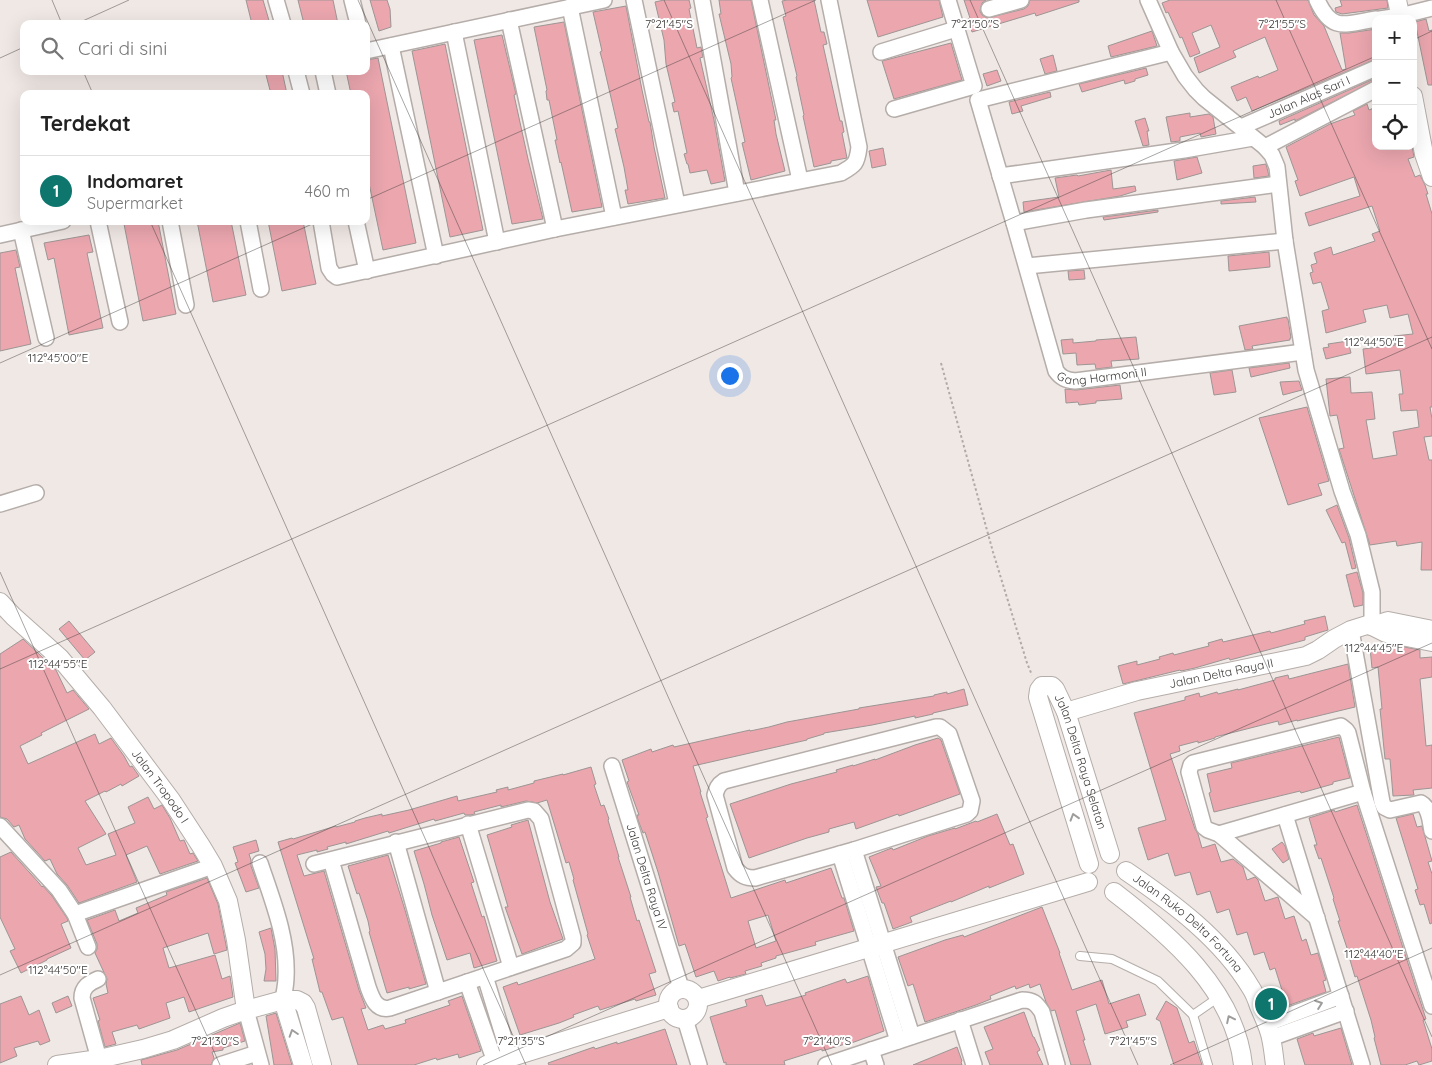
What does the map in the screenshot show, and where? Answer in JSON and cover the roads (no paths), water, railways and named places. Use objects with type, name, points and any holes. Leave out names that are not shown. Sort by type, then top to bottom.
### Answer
[{"type":"street","points":[[276,0],[282,20]]},
{"type":"street","points":[[352,0],[357,20]]},
{"type":"street","points":[[370,50],[604,0]]},
{"type":"street","points":[[634,0],[677,204]]},
{"type":"street","points":[[702,0],[737,193]]},
{"type":"street","points":[[760,0],[800,180]]},
{"type":"street","points":[[322,225],[329,268],[337,277],[555,229],[841,173],[851,168],[858,160],[859,148],[829,0]]},
{"type":"street","points":[[894,109],[974,86],[948,0]]},
{"type":"street","points":[[989,10],[1021,0]]},
{"type":"street","points":[[1148,0],[1171,52],[1196,90],[1259,142],[1272,156],[1277,167],[1285,241],[1303,352],[1309,379],[1342,491],[1358,535],[1372,592],[1372,626],[1386,633],[1432,642]]},
{"type":"street","points":[[1316,0],[1328,19],[1339,25],[1372,20]]},
{"type":"street","points":[[570,7],[614,217]]},
{"type":"street","points":[[1399,12],[1432,8]]},
{"type":"street","points":[[509,20],[555,229]]},
{"type":"street","points":[[882,52],[956,28]]},
{"type":"street","points":[[454,32],[497,242]]},
{"type":"street","points":[[391,46],[436,256]]},
{"type":"street","name":"Gang Harmoni II","points":[[1171,52],[978,100],[1056,371],[1060,377],[1067,380],[1084,380],[1303,352]]},
{"type":"street","name":"Jalan Alas Sari I","points":[[1241,127],[1372,70]]},
{"type":"street","points":[[297,75],[301,90]]},
{"type":"street","points":[[325,75],[327,90]]},
{"type":"street","points":[[1000,176],[1184,150],[1259,142],[1372,91]]},
{"type":"street","points":[[1415,105],[1424,154],[1432,177]]},
{"type":"street","points":[[1014,223],[1086,210],[1278,184]]},
{"type":"street","points":[[0,234],[44,225]]},
{"type":"street","points":[[99,225],[120,322]]},
{"type":"street","points":[[171,225],[186,305]]},
{"type":"street","points":[[249,225],[262,289]]},
{"type":"street","points":[[357,225],[367,271]]},
{"type":"street","points":[[21,230],[46,338]]},
{"type":"street","points":[[1026,266],[1285,241]]},
{"type":"street","points":[[0,504],[36,494]]},
{"type":"street","name":"Jalan Tropodo I","points":[[0,602],[60,658],[102,708],[188,824],[213,866],[230,910],[246,1010]]},
{"type":"street","name":"Jalan Delta Raya II","points":[[1066,712],[1137,691],[1306,656],[1351,630],[1367,625],[1372,626],[1388,621],[1432,630]]},
{"type":"street","points":[[1351,630],[1384,807],[1390,810],[1421,803],[1424,804],[1432,831]]},
{"type":"street","name":"Jalan Delta Raya Selatan","points":[[1088,864],[1038,697],[1042,686],[1052,686],[1056,689],[1066,712],[1110,854]]},
{"type":"street","points":[[1317,918],[1218,834],[1206,829],[1203,824],[1190,772],[1193,763],[1341,726],[1344,727],[1348,733],[1363,792],[1432,1006]]},
{"type":"street","points":[[936,727],[945,730],[949,734],[972,801],[970,811],[967,814],[847,852],[755,878],[747,878],[740,875],[735,868],[715,795],[716,788],[724,781],[936,727]]},
{"type":"street","name":"Jalan Delta Raya IV","points":[[612,766],[681,988]]},
{"type":"street","points":[[1218,834],[1363,792]]},
{"type":"street","points":[[314,864],[468,824],[528,810],[534,811],[541,819],[573,943],[566,949],[385,1009],[380,1008],[368,987],[331,860]]},
{"type":"street","points":[[1285,815],[1362,1065]]},
{"type":"street","points":[[468,824],[511,967]]},
{"type":"street","points":[[0,826],[59,890],[75,914],[88,947]]},
{"type":"street","points":[[396,842],[438,992]]},
{"type":"street","points":[[847,852],[877,945],[912,1036]]},
{"type":"street","points":[[1110,854],[1120,860],[1126,871],[1124,883],[1114,892],[1102,893],[1091,887],[1088,882],[1086,876],[1088,864],[1098,855],[1110,854]]},
{"type":"street","points":[[260,863],[284,944],[286,977],[283,1000],[303,1065]]},
{"type":"street","points":[[75,914],[213,866]]},
{"type":"street","name":"Jalan Ruko Delta Fortuna","points":[[1126,871],[1191,919],[1220,947],[1252,989],[1269,1031],[1275,1065]]},
{"type":"street","points":[[698,999],[1088,882]]},
{"type":"street","name":"Jalan Ruko Delta Fortuna","points":[[1114,892],[1153,922],[1184,952],[1216,990],[1234,1028],[1243,1065]]},
{"type":"street","points":[[877,945],[898,1041]]},
{"type":"street","points":[[485,976],[497,1062]]},
{"type":"street","points":[[98,978],[88,984],[82,991],[82,998],[99,1059]]},
{"type":"street","points":[[467,982],[497,1062]]},
{"type":"street","points":[[681,988],[692,990],[699,1004],[698,1009],[691,1017],[685,1019],[675,1017],[669,1008],[669,998],[676,990],[681,988]]},
{"type":"street","points":[[1269,1031],[1341,996]]},
{"type":"street","points":[[57,1065],[99,1059],[143,1049],[173,1040],[246,1010],[283,1000],[297,1000],[305,1005],[322,1065]]},
{"type":"street","points":[[826,1065],[1022,1000],[1032,1000],[1042,1012],[1057,1065]]},
{"type":"street","points":[[497,1062],[669,1008]]},
{"type":"street","points":[[220,1065],[259,1059],[246,1010]]},
{"type":"street","points":[[1269,1031],[1346,1011]]},
{"type":"street","points":[[685,1019],[699,1065]]},
{"type":"street","points":[[960,1020],[974,1065]]},
{"type":"street","points":[[871,1050],[876,1065]]},
{"type":"lane","points":[[1080,956],[1112,959],[1158,981],[1193,1015],[1208,1065]]},
{"type":"lane","points":[[1193,1015],[1219,997]]},
{"type":"place","name":"Indomaret","points":[[1271,1004]]}]
